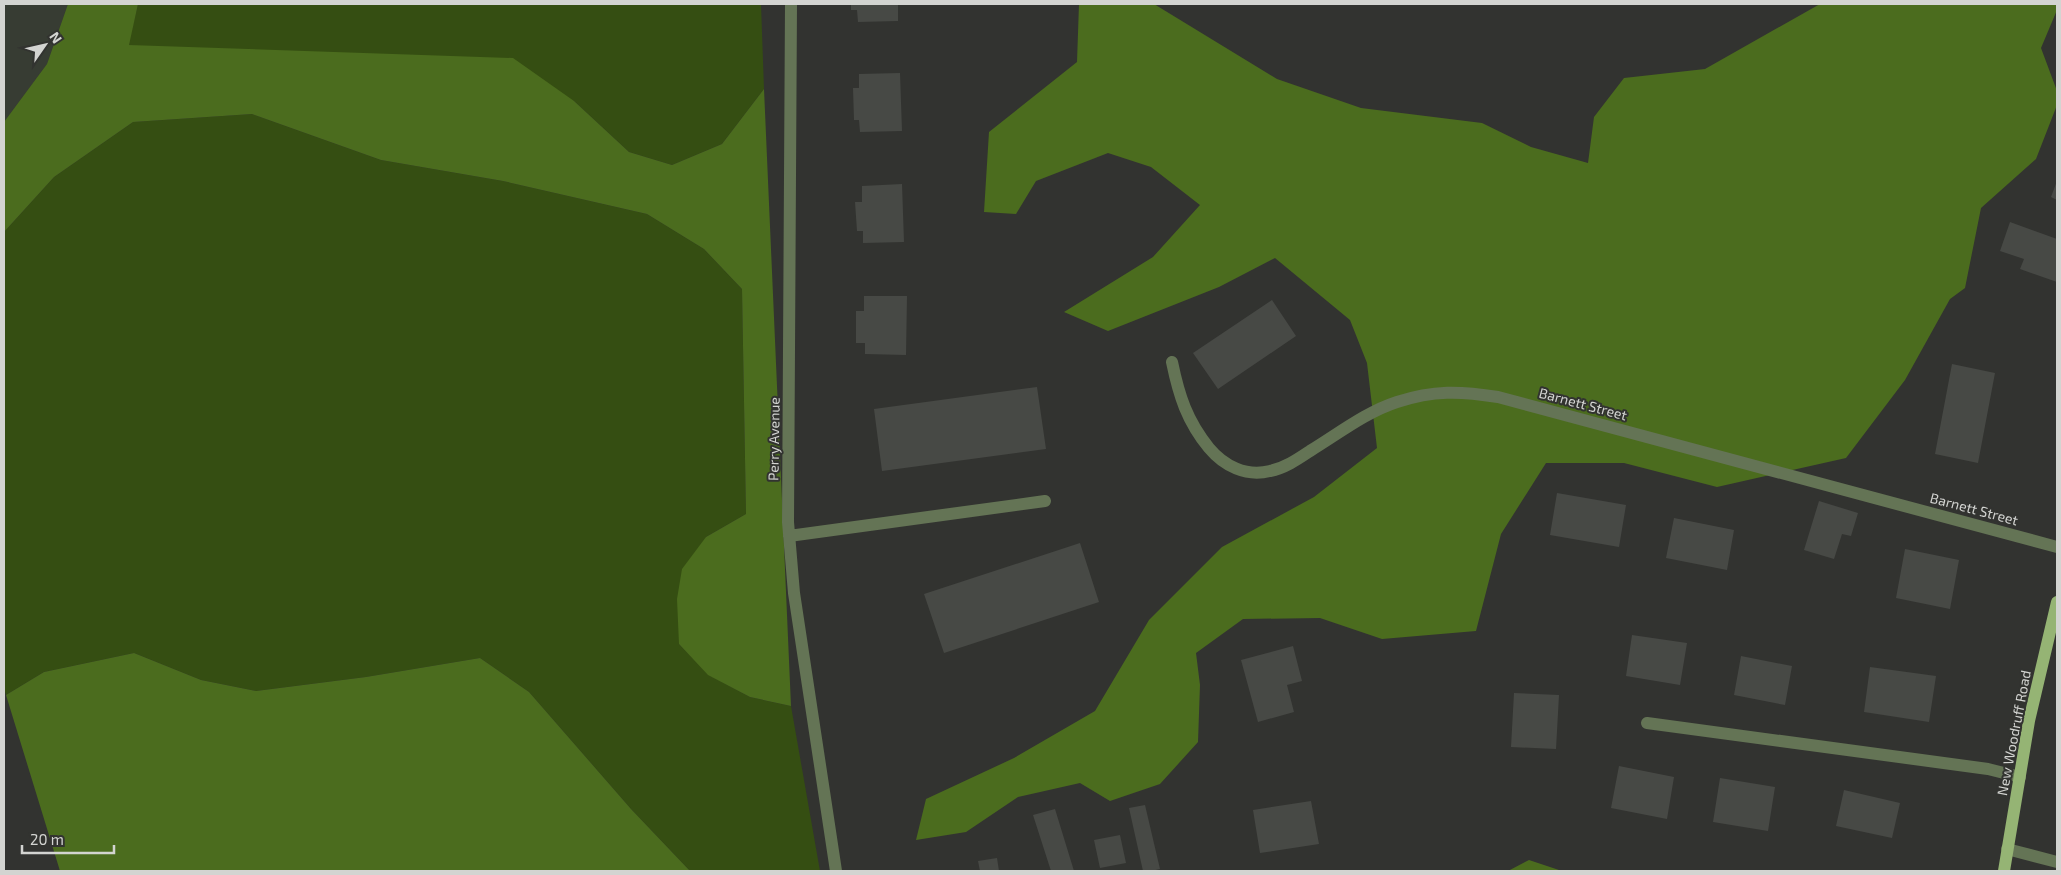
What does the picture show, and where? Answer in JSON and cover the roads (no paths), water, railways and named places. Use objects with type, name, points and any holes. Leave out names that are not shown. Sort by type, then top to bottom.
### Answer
[{"type":"main road","name":"New Woodruff Road","points":[[2004,871],[2029,721],[2057,602]]},
{"type":"street","name":"Perry Avenue","points":[[791,4],[789,536],[794,593],[836,871]]},
{"type":"street","name":"Barnett Street","points":[[1172,362],[1179,394],[1188,416],[1200,436],[1215,455],[1230,467],[1249,472],[1269,472],[1287,465],[1364,418],[1395,402],[1429,394],[1464,392],[1507,400],[2057,547]]},
{"type":"street","points":[[789,536],[1045,501]]},
{"type":"street","points":[[1647,723],[1988,769],[2020,777]]},
{"type":"street","points":[[2008,849],[2057,862]]}]
